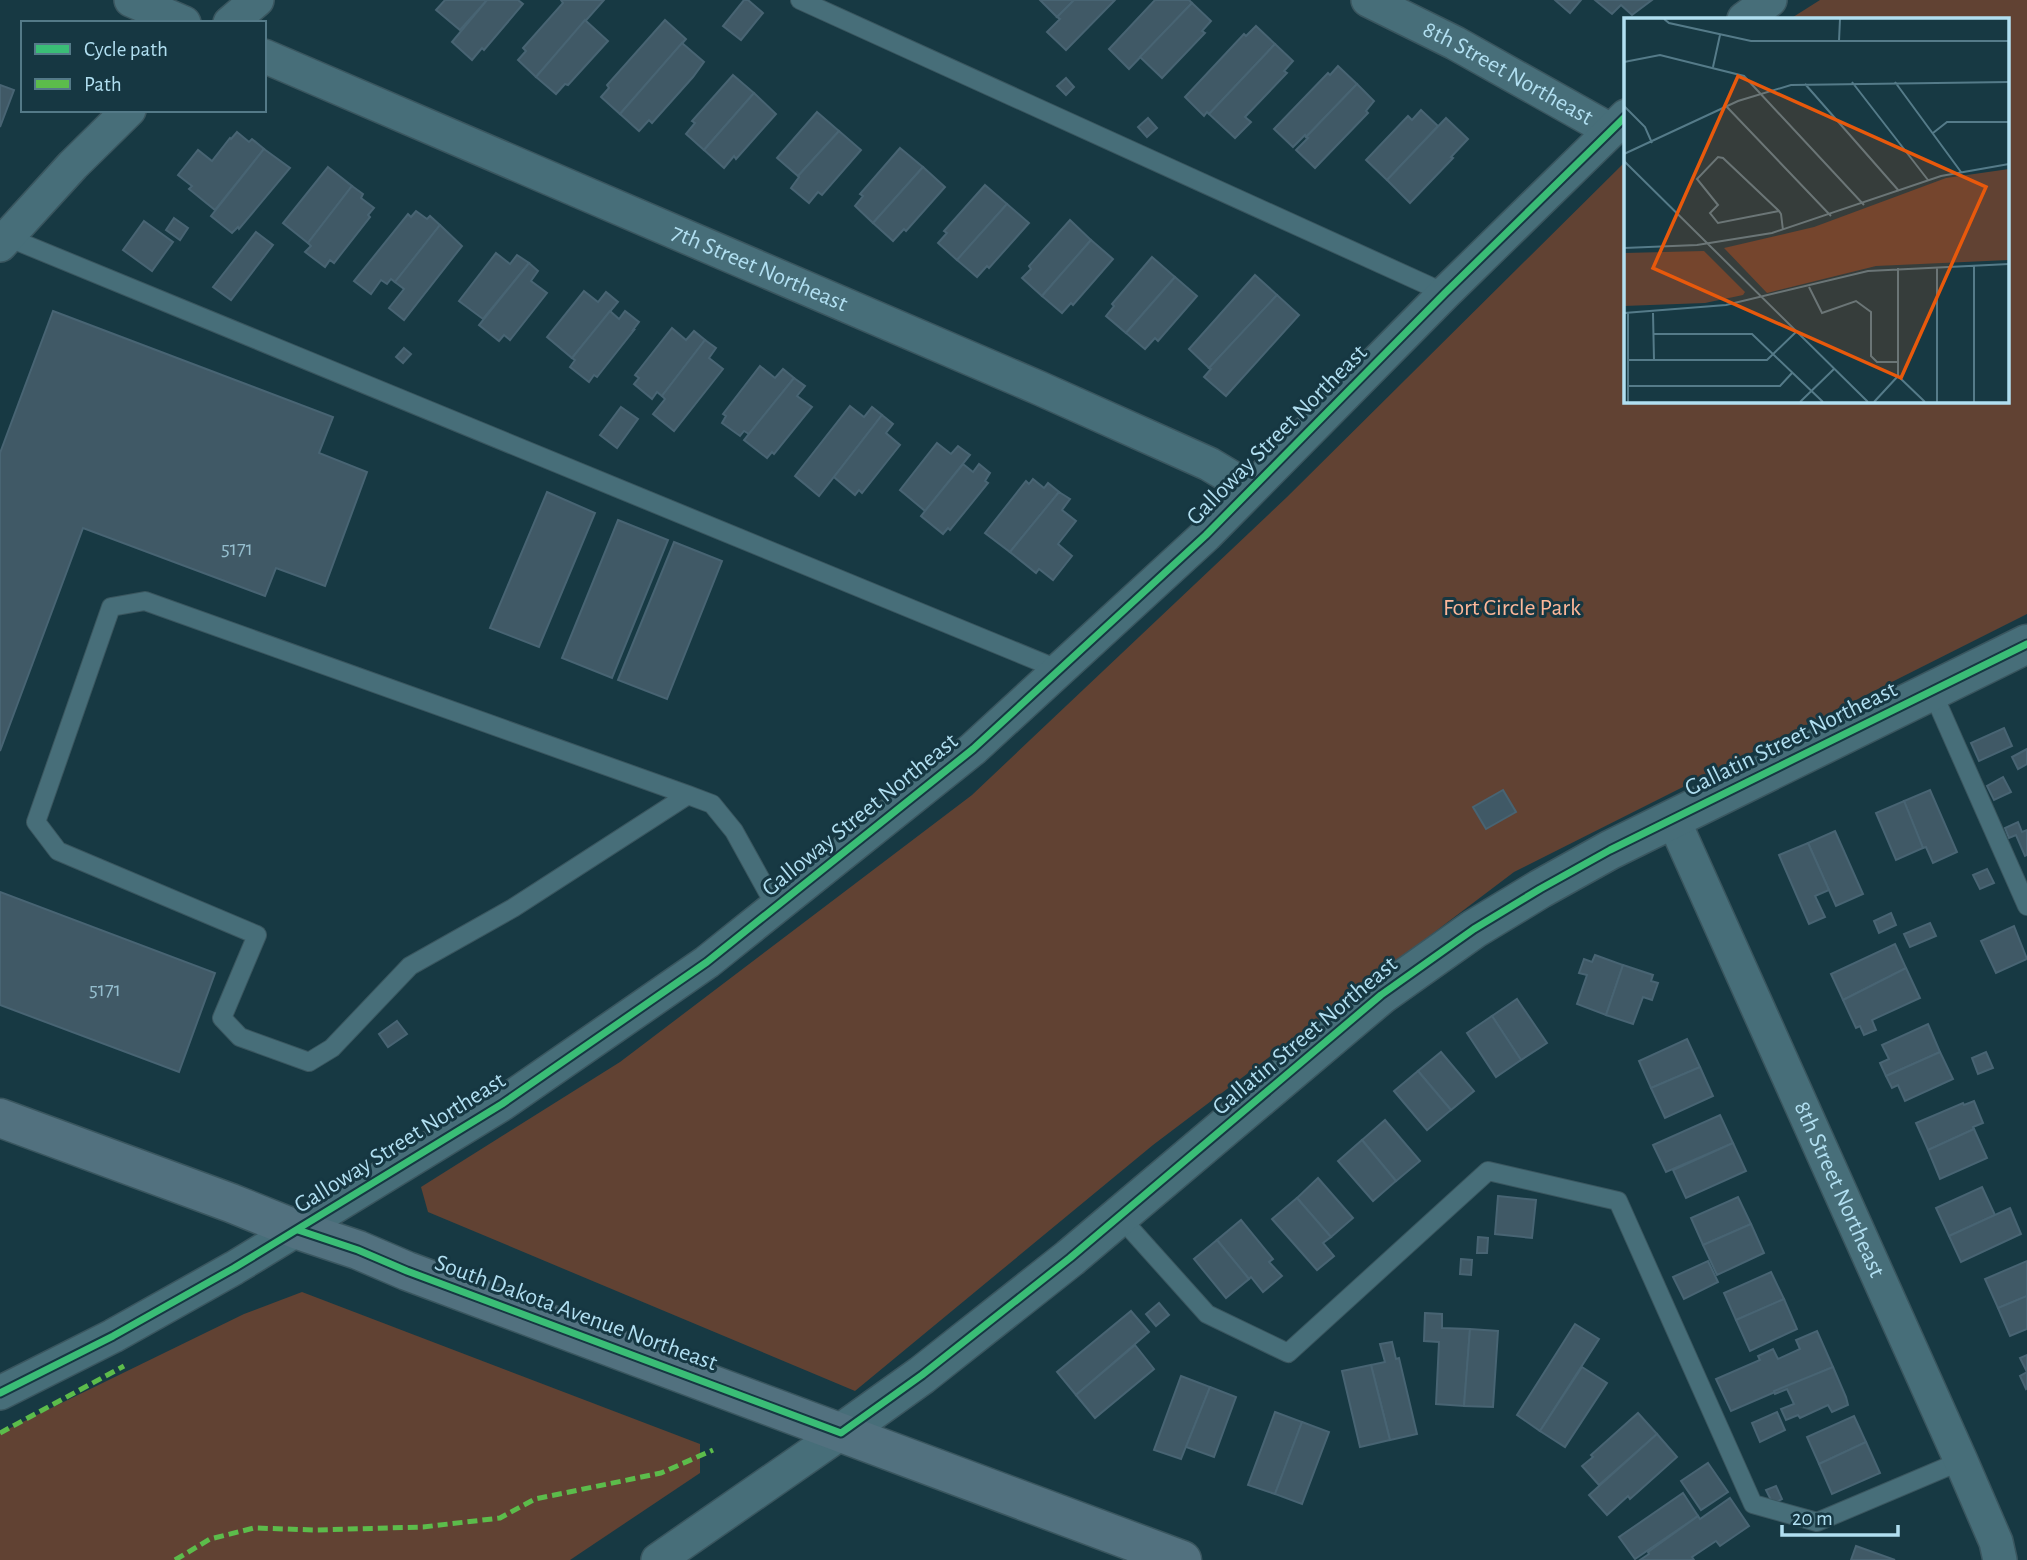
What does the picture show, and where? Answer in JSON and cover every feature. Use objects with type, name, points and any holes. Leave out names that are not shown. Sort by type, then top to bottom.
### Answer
[{"type":"main road","name":"South Dakota Avenue Northeast","points":[[0,1118],[1178,1559]]},
{"type":"street","points":[[131,0],[179,21]]},
{"type":"street","points":[[232,21],[257,0]]},
{"type":"street","name":"8th Street Northeast","points":[[1368,0],[1618,123]]},
{"type":"street","points":[[1745,18],[1770,0]]},
{"type":"street","name":"7th Street Northeast","points":[[266,57],[1209,464],[1247,493]]},
{"type":"street","points":[[3,241],[73,165],[127,112]]},
{"type":"street","name":"Galloway Street Northeast","points":[[0,1393],[125,1329],[298,1230],[502,1104],[707,962],[973,750],[1060,670],[1206,535],[1445,293],[1618,123]]},
{"type":"street","name":"Gallatin Street Northeast","points":[[658,1560],[932,1366],[1120,1217],[1381,995],[1474,929],[1610,850],[2027,644]]},
{"type":"street","name":"8th Street Northeast","points":[[1673,819],[2004,1558]]},
{"type":"lane","points":[[800,0],[1445,293]]},
{"type":"lane","points":[[3,241],[1060,670]]},
{"type":"lane","points":[[688,795],[513,908],[410,966],[332,1048],[309,1062],[240,1037],[222,1018],[257,935],[58,851],[36,822],[111,607],[145,601],[688,795],[712,804],[734,831],[776,906]]},
{"type":"lane","points":[[1932,691],[2027,906]]},
{"type":"lane","points":[[1120,1217],[1207,1314],[1288,1353],[1488,1171],[1618,1200],[1753,1504],[1817,1522],[1961,1461]]},
{"type":"green space","name":"Fort Circle Park","points":[[1820,0],[2027,0],[2027,614],[1514,872],[1153,1145],[855,1391],[428,1212],[421,1187],[620,1062],[972,795],[1287,497],[1624,163],[1624,402],[2010,402],[2010,18],[1792,18]]},
{"type":"green space","points":[[302,1292],[700,1444],[700,1473],[570,1560],[0,1560],[0,1433],[244,1314]]},
{"type":"building","points":[[445,0],[487,0],[460,30],[436,10]]},
{"type":"building","points":[[487,0],[518,0],[523,4],[484,50],[482,48],[472,60],[452,42]]},
{"type":"building","points":[[561,0],[604,0],[536,77],[518,60],[526,51],[523,48],[563,3]]},
{"type":"building","points":[[744,0],[748,0],[763,13],[741,40],[723,26]]},
{"type":"building","points":[[1040,0],[1074,0],[1057,17]]},
{"type":"building","points":[[1074,0],[1115,0],[1066,50],[1047,32]]},
{"type":"building","points":[[1155,0],[1189,0],[1192,3],[1129,69],[1109,49]]},
{"type":"building","points":[[1555,0],[1581,0],[1570,13]]},
{"type":"building","points":[[1595,0],[1652,0],[1632,15],[1621,5],[1612,14]]},
{"type":"building","points":[[1192,3],[1211,21],[1202,31],[1205,33],[1162,78],[1140,57]]},
{"type":"building","points":[[585,20],[608,41],[568,85],[565,84],[556,94],[536,77]]},
{"type":"building","points":[[665,20],[686,39],[620,114],[601,97],[609,88],[607,85]]},
{"type":"building","points":[[1256,26],[1275,44],[1209,114],[1207,112],[1204,116],[1185,97],[1244,34],[1246,36]]},
{"type":"building","points":[[682,43],[704,62],[652,123],[649,120],[639,131],[620,114]]},
{"type":"building","points":[[1275,44],[1293,61],[1284,71],[1287,73],[1245,117],[1251,122],[1235,138],[1209,114]]},
{"type":"building","points":[[1338,66],[1357,84],[1293,147],[1274,129]]},
{"type":"building","points":[[733,75],[754,93],[704,150],[686,134],[695,123],[692,121]]},
{"type":"building","points":[[1066,78],[1074,87],[1066,95],[1057,86]]},
{"type":"building","points":[[1357,84],[1374,101],[1366,111],[1368,113],[1315,168],[1296,150]]},
{"type":"building","points":[[0,85],[14,90],[0,127]]},
{"type":"building","points":[[754,93],[776,114],[736,159],[734,156],[724,168],[704,150]]},
{"type":"building","points":[[1421,110],[1438,126],[1387,180],[1366,160],[1408,116],[1412,120]]},
{"type":"building","points":[[817,112],[839,131],[798,176],[777,158]]},
{"type":"building","points":[[1148,118],[1157,128],[1147,137],[1138,127]]},
{"type":"building","points":[[1446,118],[1468,139],[1410,203],[1387,180]]},
{"type":"building","points":[[839,131],[861,150],[822,195],[818,192],[809,203],[791,188],[798,176]]},
{"type":"building","points":[[237,132],[264,149],[215,210],[189,189],[192,186],[178,175],[198,150],[212,161]]},
{"type":"building","points":[[900,148],[923,167],[873,223],[855,206],[863,196],[860,194]]},
{"type":"building","points":[[264,149],[290,168],[239,229],[238,227],[232,233],[211,216]]},
{"type":"building","points":[[328,167],[352,186],[308,243],[283,223]]},
{"type":"building","points":[[923,167],[945,187],[906,231],[904,229],[893,241],[873,223]]},
{"type":"building","points":[[985,185],[1007,204],[957,260],[938,243],[947,233],[944,231]]},
{"type":"building","points":[[352,186],[363,194],[361,198],[374,208],[334,263],[330,260],[325,267],[305,252],[311,246],[308,243]]},
{"type":"building","points":[[1007,204],[1029,223],[989,268],[987,266],[977,277],[957,260]]},
{"type":"building","points":[[416,211],[427,219],[430,216],[440,225],[395,282],[391,279],[387,284],[381,280],[371,294],[354,281],[408,214],[411,217]]},
{"type":"building","points":[[174,218],[188,228],[180,240],[166,230]]},
{"type":"building","points":[[1070,220],[1091,240],[1042,296],[1022,278],[1031,269],[1029,266]]},
{"type":"building","points":[[144,221],[173,242],[152,271],[123,250]]},
{"type":"building","points":[[440,225],[462,246],[404,320],[389,308],[404,289],[395,282]]},
{"type":"building","points":[[256,232],[273,245],[231,300],[213,287]]},
{"type":"building","points":[[1091,240],[1113,259],[1073,305],[1071,303],[1062,313],[1042,296]]},
{"type":"building","points":[[496,253],[510,264],[517,255],[529,263],[483,319],[459,301]]},
{"type":"building","points":[[1152,257],[1175,277],[1126,333],[1106,316],[1114,306],[1112,304]]},
{"type":"building","points":[[529,263],[538,271],[531,281],[547,293],[510,340],[504,335],[499,341],[479,325]]},
{"type":"building","points":[[1255,275],[1277,295],[1209,368],[1189,349]]},
{"type":"building","points":[[1175,277],[1197,296],[1158,341],[1155,338],[1145,349],[1126,333]]},
{"type":"building","points":[[584,291],[598,302],[606,292],[618,302],[572,358],[547,337]]},
{"type":"building","points":[[1277,295],[1299,315],[1226,396],[1204,377],[1211,369],[1209,368]]},
{"type":"building","points":[[53,311],[333,417],[319,453],[367,472],[325,586],[276,568],[265,596],[83,528],[0,751],[0,453]]},
{"type":"building","points":[[610,311],[619,319],[625,311],[639,322],[597,377],[594,375],[589,382],[570,367],[575,360],[572,358]]},
{"type":"building","points":[[672,328],[686,340],[694,331],[705,340],[662,396],[657,392],[652,399],[634,384],[639,378],[635,375]]},
{"type":"building","points":[[705,340],[716,348],[709,358],[723,369],[674,431],[653,414],[665,399],[662,396]]},
{"type":"building","points":[[404,348],[411,354],[403,363],[396,357]]},
{"type":"building","points":[[760,366],[775,378],[783,369],[794,378],[749,434],[744,431],[740,436],[722,423],[726,416],[723,414]]},
{"type":"building","points":[[794,378],[805,386],[797,396],[812,407],[774,454],[772,452],[767,458],[744,440]]},
{"type":"building","points":[[850,406],[864,417],[872,407],[882,415],[819,496],[795,476]]},
{"type":"building","points":[[621,407],[638,419],[617,448],[600,435]]},
{"type":"building","points":[[882,415],[893,424],[886,433],[900,445],[862,493],[859,490],[855,495],[834,477]]},
{"type":"building","points":[[937,443],[951,454],[958,446],[970,455],[925,511],[900,490]]},
{"type":"building","points":[[963,464],[973,472],[979,464],[990,473],[985,481],[988,483],[950,530],[948,528],[943,534],[921,516]]},
{"type":"building","points":[[1033,479],[1044,488],[1048,483],[1059,492],[1010,552],[985,533],[1026,481],[1029,484]]},
{"type":"building","points":[[547,492],[595,513],[539,647],[490,628]]},
{"type":"building","points":[[1059,492],[1070,499],[1062,510],[1076,521],[1058,544],[1072,556],[1053,580],[1039,569],[1036,573],[1010,552]]},
{"type":"building","points":[[618,520],[668,540],[612,678],[562,658]]},
{"type":"building","points":[[674,542],[722,561],[667,699],[618,680]]},
{"type":"building","points":[[2004,728],[2012,746],[1979,761],[1971,743]]},
{"type":"building","points":[[2027,749],[2027,764],[2018,769],[2012,757]]},
{"type":"building","points":[[2003,777],[2011,792],[1994,800],[1987,786]]},
{"type":"building","points":[[1503,790],[1516,812],[1486,829],[1473,807]]},
{"type":"building","points":[[1930,790],[1957,852],[1933,863],[1926,847],[1923,848],[1904,801]]},
{"type":"building","points":[[1904,801],[1923,848],[1896,860],[1876,813]]},
{"type":"building","points":[[2018,822],[2022,832],[2027,830],[2025,856],[2016,835],[2009,838],[2005,828]]},
{"type":"building","points":[[1835,831],[1863,894],[1836,906],[1808,843]]},
{"type":"building","points":[[1808,843],[1829,890],[1815,896],[1825,917],[1809,924],[1779,855]]},
{"type":"building","points":[[1987,869],[1994,883],[1980,889],[1973,875]]},
{"type":"building","points":[[0,892],[215,973],[179,1072],[0,1005]]},
{"type":"building","points":[[1891,913],[1896,925],[1879,933],[1874,921]]},
{"type":"building","points":[[1930,923],[1936,936],[1910,947],[1904,934]]},
{"type":"building","points":[[2014,926],[2027,959],[1996,973],[1981,941]]},
{"type":"building","points":[[1895,944],[1906,968],[1843,1000],[1831,974]]},
{"type":"building","points":[[1595,955],[1623,965],[1606,1015],[1577,1004],[1587,975],[1579,973],[1584,959],[1592,962]]},
{"type":"building","points":[[1623,965],[1653,975],[1651,981],[1658,983],[1652,1000],[1643,997],[1633,1024],[1606,1015]]},
{"type":"building","points":[[1906,968],[1920,998],[1872,1020],[1876,1030],[1864,1035],[1860,1026],[1856,1028],[1843,1000]]},
{"type":"building","points":[[1517,999],[1547,1043],[1521,1060],[1492,1016]]},
{"type":"building","points":[[1492,1016],[1521,1060],[1496,1077],[1467,1033]]},
{"type":"building","points":[[397,1021],[407,1034],[388,1047],[379,1034]]},
{"type":"building","points":[[1928,1024],[1940,1052],[1886,1076],[1880,1063],[1889,1059],[1882,1045]]},
{"type":"building","points":[[1687,1039],[1700,1067],[1651,1088],[1639,1061]]},
{"type":"building","points":[[1441,1052],[1474,1091],[1451,1110],[1418,1071]]},
{"type":"building","points":[[1940,1052],[1953,1079],[1905,1101],[1898,1085],[1892,1088],[1886,1076]]},
{"type":"building","points":[[1986,1052],[1993,1068],[1978,1074],[1972,1058]]},
{"type":"building","points":[[1700,1067],[1713,1096],[1665,1118],[1651,1088]]},
{"type":"building","points":[[1418,1071],[1451,1110],[1427,1130],[1394,1091]]},
{"type":"building","points":[[1974,1101],[1983,1123],[1928,1150],[1916,1123]]},
{"type":"building","points":[[1720,1115],[1733,1143],[1666,1172],[1653,1145]]},
{"type":"building","points":[[1385,1120],[1420,1161],[1396,1181],[1362,1140]]},
{"type":"building","points":[[1974,1129],[1987,1158],[1940,1179],[1928,1150]]},
{"type":"building","points":[[1362,1140],[1396,1181],[1373,1201],[1338,1161]]},
{"type":"building","points":[[1733,1143],[1746,1171],[1686,1198],[1673,1170]]},
{"type":"building","points":[[1318,1178],[1353,1218],[1331,1237],[1297,1198]]},
{"type":"building","points":[[1982,1187],[1995,1215],[1949,1236],[1936,1208]]},
{"type":"building","points":[[1498,1196],[1536,1200],[1532,1238],[1495,1234]]},
{"type":"building","points":[[1738,1197],[1751,1224],[1703,1245],[1691,1218]]},
{"type":"building","points":[[1297,1198],[1331,1237],[1323,1243],[1334,1256],[1317,1270],[1272,1219]]},
{"type":"building","points":[[2010,1208],[2021,1234],[1961,1262],[1949,1236]]},
{"type":"building","points":[[1241,1220],[1273,1259],[1269,1262],[1282,1276],[1263,1292],[1217,1240]]},
{"type":"building","points":[[1751,1224],[1764,1253],[1717,1275],[1703,1245]]},
{"type":"building","points":[[1478,1237],[1488,1238],[1487,1253],[1477,1253]]},
{"type":"building","points":[[1217,1240],[1249,1279],[1226,1298],[1194,1259]]},
{"type":"building","points":[[1461,1259],[1472,1260],[1471,1275],[1460,1274]]},
{"type":"building","points":[[1708,1261],[1718,1282],[1684,1299],[1673,1277]]},
{"type":"building","points":[[2027,1261],[2027,1296],[1998,1308],[1985,1279]]},
{"type":"building","points":[[1771,1272],[1784,1299],[1736,1320],[1724,1293]]},
{"type":"building","points":[[2027,1296],[2027,1329],[2010,1336],[1998,1308]]},
{"type":"building","points":[[1784,1299],[1797,1329],[1750,1351],[1736,1320]]},
{"type":"building","points":[[1159,1303],[1169,1315],[1156,1326],[1146,1314]]},
{"type":"building","points":[[1131,1311],[1149,1332],[1076,1395],[1057,1372]]},
{"type":"building","points":[[1425,1313],[1442,1314],[1442,1328],[1470,1329],[1464,1406],[1436,1404],[1439,1342],[1424,1341]]},
{"type":"building","points":[[1575,1324],[1599,1339],[1540,1431],[1517,1415]]},
{"type":"building","points":[[1470,1329],[1498,1331],[1493,1407],[1464,1406]]},
{"type":"building","points":[[1817,1331],[1833,1367],[1731,1411],[1716,1379],[1760,1360],[1758,1356],[1773,1349],[1778,1359],[1800,1349],[1796,1340]]},
{"type":"building","points":[[1392,1342],[1396,1359],[1399,1358],[1417,1434],[1390,1440],[1371,1365],[1385,1362],[1380,1344]]},
{"type":"building","points":[[1135,1345],[1154,1369],[1095,1418],[1076,1395]]},
{"type":"building","points":[[2027,1355],[2027,1372],[2020,1358]]},
{"type":"building","points":[[1371,1365],[1390,1440],[1360,1447],[1342,1371]]},
{"type":"building","points":[[1582,1367],[1607,1383],[1565,1447],[1540,1431]]},
{"type":"building","points":[[1833,1367],[1848,1405],[1832,1412],[1828,1405],[1800,1418],[1798,1415],[1786,1420],[1781,1409],[1794,1404],[1787,1389],[1775,1394],[1774,1391]]},
{"type":"building","points":[[2027,1372],[2027,1388],[2026,1389],[2020,1376]]},
{"type":"building","points":[[1181,1376],[1210,1387],[1181,1459],[1154,1450]]},
{"type":"building","points":[[1210,1387],[1236,1397],[1214,1457],[1186,1447]]},
{"type":"building","points":[[1275,1412],[1302,1422],[1275,1494],[1248,1485]]},
{"type":"building","points":[[1777,1412],[1785,1430],[1760,1442],[1752,1423]]},
{"type":"building","points":[[1638,1413],[1657,1434],[1599,1485],[1582,1466]]},
{"type":"building","points":[[1854,1416],[1866,1442],[1819,1464],[1807,1437]]},
{"type":"building","points":[[1302,1422],[1329,1432],[1302,1504],[1275,1494]]},
{"type":"building","points":[[1657,1434],[1677,1457],[1630,1499],[1628,1496],[1607,1515],[1589,1495]]},
{"type":"building","points":[[1866,1442],[1880,1473],[1832,1494],[1819,1464]]},
{"type":"building","points":[[1708,1463],[1728,1492],[1701,1510],[1681,1481]]},
{"type":"building","points":[[1776,1486],[1782,1499],[1773,1504],[1766,1490]]},
{"type":"building","points":[[1683,1493],[1698,1516],[1635,1559],[1619,1537]]},
{"type":"building","points":[[1730,1498],[1749,1526],[1720,1546],[1716,1541],[1692,1557],[1694,1560],[1640,1560],[1698,1516],[1700,1519]]},
{"type":"building","points":[[1856,1546],[1895,1560],[1851,1560]]},
{"type":"marked path","points":[[0,1433],[124,1366]]},
{"type":"marked path","points":[[175,1560],[210,1539],[254,1528],[316,1530],[423,1527],[500,1518],[535,1499],[661,1473],[713,1450]]},
{"type":"cycle path","points":[[0,1393],[113,1336],[234,1268],[502,1104],[707,962],[973,749],[1206,535],[1445,293],[1624,118]]},
{"type":"cycle path","points":[[298,1230],[358,1250],[407,1271],[841,1433],[922,1375],[1070,1258],[1381,995],[1474,929],[1610,850],[2027,644]]}]
